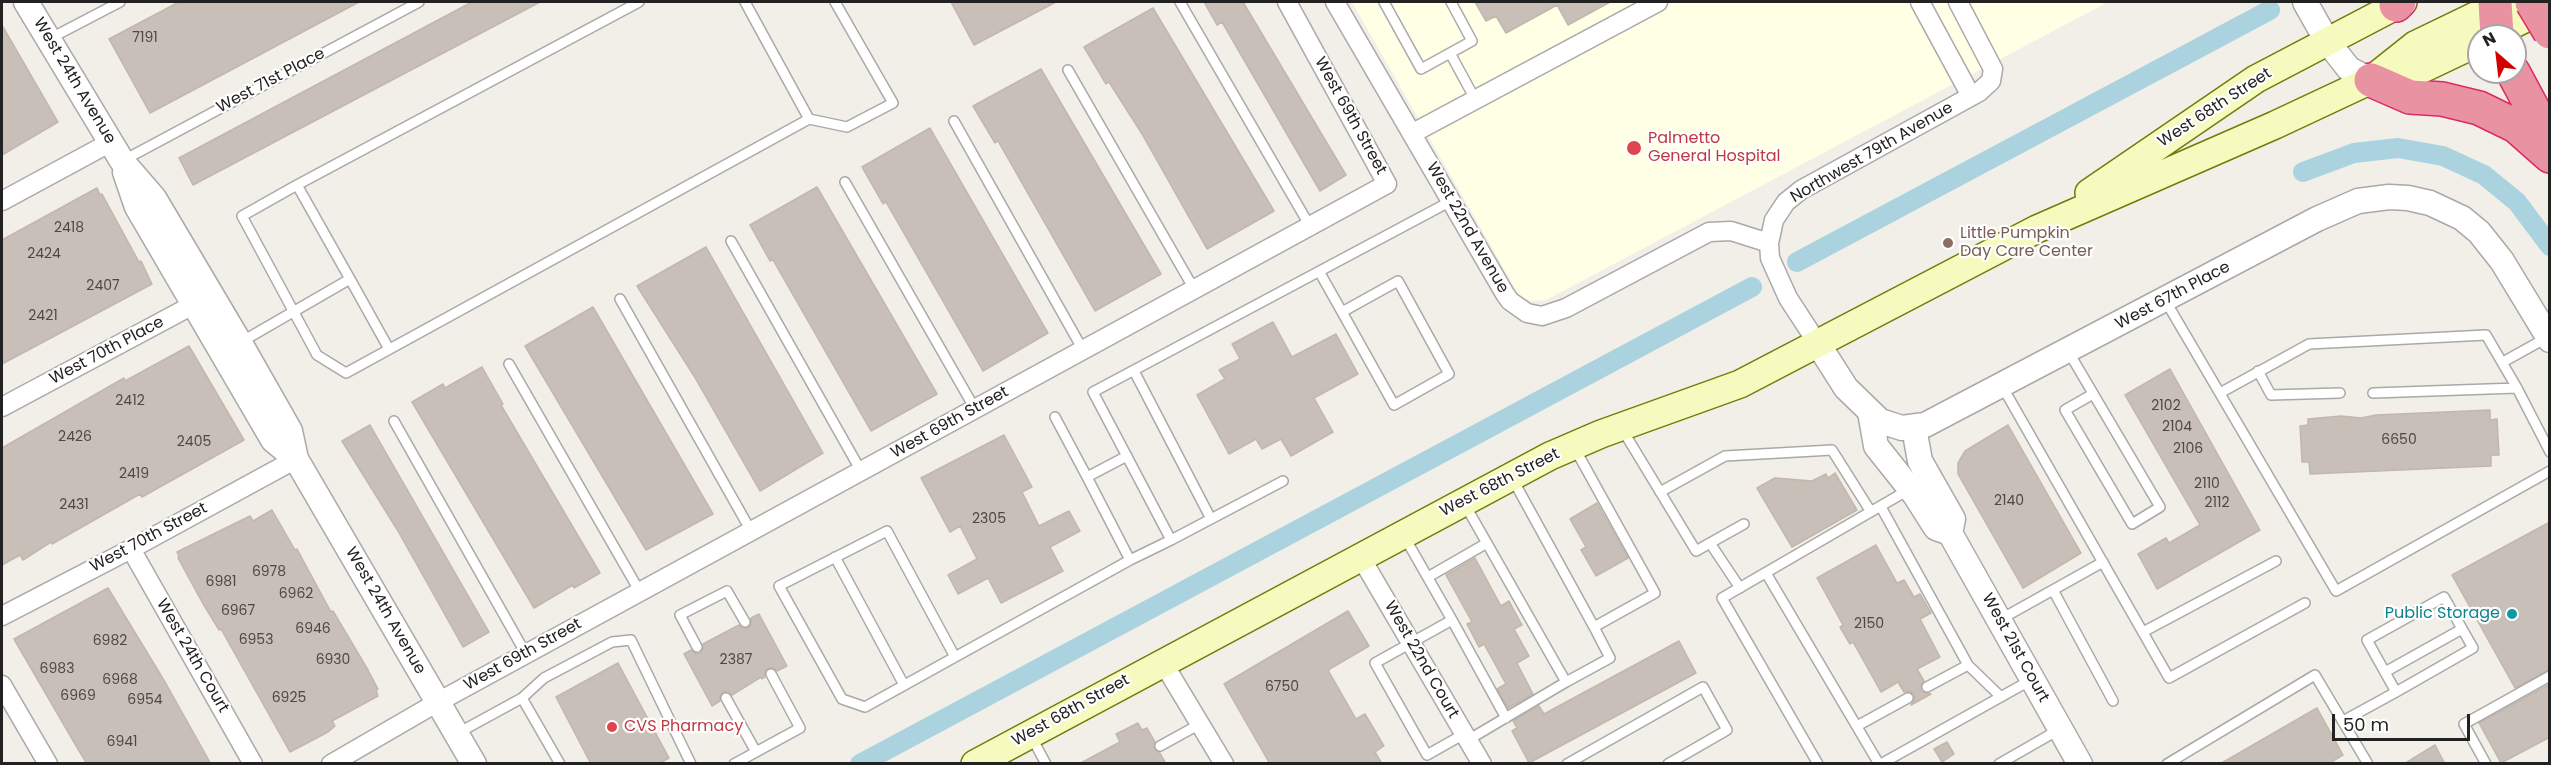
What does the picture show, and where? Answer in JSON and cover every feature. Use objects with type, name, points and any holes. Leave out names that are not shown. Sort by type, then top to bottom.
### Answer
[{"type":"highway","points":[[2532,2],[2550,32]]},
{"type":"highway","points":[[2371,80],[2410,97],[2442,99],[2479,108],[2516,126],[2550,156]]},
{"type":"highway","points":[[2519,84],[2550,141]]},
{"type":"main road","name":"West 68th Street","points":[[2037,229],[2256,79],[2327,41],[2392,2]]},
{"type":"main road","name":"West 68th Street","points":[[975,764],[1510,476],[1573,446],[1718,393],[1818,344],[2037,229],[2275,125],[2371,80],[2415,45],[2550,6]]},
{"type":"main road","name":"West 68th Street","points":[[2371,80],[2418,71],[2494,22]]},
{"type":"street","name":"West 24th Avenue","points":[[26,2],[116,152],[137,207],[232,347],[273,440],[296,459],[474,764]]},
{"type":"street","name":"West 69th Street","points":[[331,764],[438,702],[1194,289],[1311,228],[1387,184],[1287,2]]},
{"type":"street","name":"West 22nd Avenue","points":[[1335,2],[1510,301],[1518,308],[1542,316],[1566,308],[1709,232],[1731,231],[1769,243]]},
{"type":"street","points":[[1413,133],[1658,2]]},
{"type":"street","name":"Northwest 79th Avenue","points":[[1920,2],[1971,96]]},
{"type":"street","name":"Northwest 79th Avenue","points":[[1818,344],[1785,293],[1770,258],[1769,243],[1777,213],[1795,194],[1971,96],[1991,81],[1993,69],[1958,2]]},
{"type":"street","points":[[2304,2],[2327,41],[2349,69],[2371,80]]},
{"type":"street","name":"West 71st Place","points":[[2,201],[116,152]]},
{"type":"street","name":"West 67th Place","points":[[1914,428],[1937,421],[2318,219],[2358,201],[2398,197],[2439,206],[2462,218],[2487,240],[2549,339]]},
{"type":"street","name":"West 70th Place","points":[[2,407],[202,300]]},
{"type":"street","points":[[1818,344],[1846,388],[1870,412],[1890,426],[1914,428]]},
{"type":"street","name":"West 21st Court","points":[[1870,412],[1876,446],[1910,489],[1935,528],[1950,532]]},
{"type":"street","name":"West 21st Court","points":[[1914,428],[1920,461],[1953,519],[1950,532],[2080,764]]},
{"type":"street","name":"West 70th Street","points":[[2,616],[296,459]]},
{"type":"street","name":"West 24th Court","points":[[131,549],[254,764]]},
{"type":"street","name":"West 22nd Court","points":[[1360,556],[1482,764]]},
{"type":"street","points":[[1162,662],[1224,764]]},
{"type":"street","points":[[2,685],[48,764]]},
{"type":"lane","points":[[49,39],[120,2]]},
{"type":"lane","name":"West 71st Place","points":[[116,152],[419,2]]},
{"type":"lane","points":[[639,2],[242,216],[317,355],[346,373],[809,119],[847,127],[893,103],[839,3]]},
{"type":"lane","points":[[745,2],[809,119]]},
{"type":"lane","points":[[1180,2],[1311,228]]},
{"type":"lane","points":[[1384,2],[1421,69],[1472,41],[1451,2]]},
{"type":"lane","points":[[1450,53],[1475,99]]},
{"type":"lane","points":[[1068,70],[1194,289]]},
{"type":"lane","points":[[954,121],[1083,350]]},
{"type":"lane","points":[[845,182],[975,409]]},
{"type":"lane","points":[[297,185],[389,349]]},
{"type":"lane","points":[[1171,540],[1093,392],[1320,273],[1451,201]]},
{"type":"lane","points":[[731,241],[861,471]]},
{"type":"lane","points":[[1320,273],[1394,405],[1449,374],[1398,281],[1342,312]]},
{"type":"lane","points":[[232,347],[350,279]]},
{"type":"lane","points":[[620,299],[751,531]]},
{"type":"lane","points":[[2165,300],[2336,591],[2550,471]]},
{"type":"lane","points":[[2220,393],[2309,344],[2486,335],[2503,362],[2550,452]]},
{"type":"lane","points":[[2503,362],[2549,339]]},
{"type":"lane","points":[[2068,351],[2160,507],[2132,524],[2065,410],[2093,394]]},
{"type":"lane","points":[[509,364],[640,592]]},
{"type":"lane","points":[[1134,370],[1211,519]]},
{"type":"lane","points":[[2258,371],[2271,395],[2340,393]]},
{"type":"lane","points":[[2002,386],[2169,678],[2305,603]]},
{"type":"lane","points":[[2373,393],[2517,388]]},
{"type":"lane","points":[[1054,417],[1130,560]]},
{"type":"lane","points":[[394,421],[526,654]]},
{"type":"lane","points":[[1621,427],[1696,551],[1744,524]]},
{"type":"lane","points":[[1573,446],[1655,593],[1594,627]]},
{"type":"lane","points":[[1660,492],[1725,456],[1832,450],[1871,512]]},
{"type":"lane","points":[[1087,477],[1127,456]]},
{"type":"lane","points":[[1452,620],[1375,663],[1427,755],[1506,718],[1610,658],[1510,476]]},
{"type":"lane","points":[[955,657],[887,531],[779,586],[842,699],[865,707],[1130,560],[1283,481]]},
{"type":"lane","points":[[1818,764],[1722,598],[1910,489]]},
{"type":"lane","points":[[1463,501],[1566,682]]},
{"type":"lane","points":[[1881,507],[1968,664],[2001,697]]},
{"type":"lane","points":[[1403,533],[1506,718]]},
{"type":"lane","points":[[1428,577],[1487,543]]},
{"type":"lane","points":[[1710,543],[1740,588]]},
{"type":"lane","points":[[835,557],[904,685]]},
{"type":"lane","points":[[2143,632],[2276,561]]},
{"type":"lane","points":[[1999,620],[2103,562]]},
{"type":"lane","points":[[1766,573],[1880,764],[2031,680]]},
{"type":"lane","points":[[2053,590],[2113,701]]},
{"type":"lane","points":[[697,647],[680,615],[727,591],[745,622]]},
{"type":"lane","points":[[2343,721],[2396,692],[2473,648],[2444,597],[2367,640],[2396,692]]},
{"type":"lane","points":[[2385,672],[2462,629]]},
{"type":"lane","points":[[456,734],[522,698],[544,678],[612,642],[631,640],[691,764]]},
{"type":"lane","points":[[1927,687],[1968,664]]},
{"type":"lane","points":[[734,764],[800,728],[771,674]]},
{"type":"lane","points":[[2167,764],[2315,675],[2368,764]]},
{"type":"lane","points":[[2486,764],[2464,724],[2550,676]]},
{"type":"lane","points":[[1567,764],[1703,687],[1728,730],[1668,764]]},
{"type":"lane","points":[[522,698],[560,764]]},
{"type":"lane","points":[[726,698],[756,752]]},
{"type":"lane","points":[[1857,726],[1908,698]]},
{"type":"lane","points":[[1160,746],[1200,724]]},
{"type":"lane","points":[[1999,764],[2060,729]]},
{"type":"lane","points":[[1029,734],[1046,764]]},
{"type":"shaded area","name":"Palmetto General Hospital","points":[[1352,2],[2108,2],[1546,300],[1531,301],[1519,295]]},
{"type":"building","points":[[179,2],[359,2],[150,113],[109,39]]},
{"type":"building","points":[[472,2],[540,2],[193,185],[179,158]]},
{"type":"building","points":[[951,2],[1056,2],[974,45]]},
{"type":"building","points":[[1204,2],[1243,2],[1346,175],[1320,191],[1222,22],[1217,25]]},
{"type":"building","points":[[1475,2],[1610,2],[1568,25],[1557,5],[1506,33],[1496,16],[1486,21]]},
{"type":"building","points":[[1153,8],[1274,211],[1207,249],[1142,134],[1109,82],[1106,84],[1084,47]]},
{"type":"building","points":[[2,25],[58,122],[2,155]]},
{"type":"building","points":[[1041,69],[1161,274],[1095,311],[998,141],[995,143],[973,106]]},
{"type":"building","points":[[930,128],[1048,333],[983,371],[886,202],[883,204],[862,167]]},
{"type":"building","points":[[817,187],[937,394],[871,431],[773,260],[770,261],[750,225]]},
{"type":"building","points":[[97,188],[139,262],[141,261],[152,284],[2,364],[2,240]]},
{"type":"building","points":[[706,247],[823,453],[760,491],[694,376],[637,286]]},
{"type":"building","points":[[593,307],[713,514],[646,550],[525,346]]},
{"type":"building","points":[[1273,322],[1292,357],[1336,334],[1358,374],[1314,398],[1333,432],[1291,456],[1281,439],[1262,449],[1256,439],[1229,454],[1197,395],[1225,379],[1219,370],[1240,359],[1232,344]]},
{"type":"building","points":[[189,346],[244,440],[142,497],[140,494],[52,544],[51,542],[23,560],[20,555],[2,565],[2,448],[124,378],[125,381]]},
{"type":"building","points":[[482,367],[503,404],[501,405],[600,573],[574,588],[573,585],[534,608],[412,402],[443,384],[445,388]]},
{"type":"building","points":[[2170,369],[2260,530],[2157,589],[2138,554],[2166,538],[2169,543],[2200,525],[2125,395]]},
{"type":"building","points":[[2490,410],[2490,420],[2497,419],[2499,455],[2491,455],[2491,466],[2310,474],[2309,462],[2302,462],[2300,426],[2308,425],[2308,419]]},
{"type":"building","points":[[370,425],[489,632],[463,647],[398,531],[342,441]]},
{"type":"building","points":[[2008,425],[2081,553],[2023,588],[1958,474],[1958,463],[1965,451]]},
{"type":"building","points":[[1004,435],[1032,487],[1022,492],[1039,526],[1069,511],[1080,531],[1050,547],[1063,571],[1001,603],[988,578],[958,594],[948,575],[977,559],[960,526],[950,532],[921,478]]},
{"type":"building","points":[[1835,473],[1857,510],[1792,547],[1757,488],[1775,478],[1812,481],[1826,474],[1828,478]]},
{"type":"building","points":[[1597,503],[1628,558],[1596,576],[1581,550],[1586,547],[1570,519]]},
{"type":"building","points":[[272,510],[378,689],[376,690],[378,696],[332,721],[335,726],[328,732],[290,752],[221,629],[219,630],[202,602],[177,552],[250,516],[253,521]]},
{"type":"building","name":"Public Storage","points":[[2550,522],[2550,669],[2515,688],[2452,575]]},
{"type":"building","points":[[1876,545],[1897,583],[1904,580],[1914,597],[1920,594],[1931,613],[1920,619],[1940,657],[1917,669],[1924,681],[1920,686],[1921,691],[1931,694],[1911,705],[1915,699],[1914,694],[1909,691],[1904,692],[1898,682],[1881,692],[1853,642],[1850,644],[1840,627],[1843,625],[1817,578]]},
{"type":"building","points":[[1475,558],[1501,606],[1509,601],[1522,625],[1514,629],[1529,656],[1517,663],[1533,694],[1508,708],[1497,689],[1506,684],[1484,644],[1479,647],[1467,624],[1472,622],[1446,575]]},
{"type":"building","points":[[108,588],[211,764],[87,764],[75,744],[14,639]]},
{"type":"building","points":[[1348,611],[1369,646],[1328,670],[1356,719],[1365,714],[1384,746],[1375,752],[1382,764],[1270,764],[1224,684]]},
{"type":"building","points":[[759,614],[787,666],[777,671],[774,668],[768,668],[765,671],[765,677],[762,679],[761,677],[732,695],[729,692],[723,692],[720,695],[720,701],[712,706],[684,654],[691,650],[696,654],[701,653],[703,644],[739,625],[742,628],[748,628],[751,625],[751,618]]},
{"type":"building","points":[[1679,641],[1696,673],[1529,763],[1512,731],[1517,728],[1513,721],[1539,706],[1544,714]]},
{"type":"building","name":"CVS Pharmacy","points":[[618,663],[669,758],[658,764],[591,764],[556,697]]},
{"type":"building","points":[[2550,684],[2550,737],[2501,763],[2479,723]]},
{"type":"building","points":[[2317,708],[2343,755],[2328,764],[2220,764]]},
{"type":"building","points":[[1138,723],[1142,730],[1147,728],[1155,742],[1154,749],[1160,753],[1166,764],[1079,764],[1120,742],[1116,734]]},
{"type":"building","points":[[1947,742],[1954,754],[1942,762],[1934,749]]},
{"type":"building","points":[[2435,745],[2445,764],[2404,764]]},
{"type":"waterway","points":[[1797,262],[2270,10]]},
{"type":"waterway","points":[[2303,172],[2354,153],[2398,148],[2443,156],[2484,175],[2517,202],[2550,246]]},
{"type":"waterway","points":[[860,764],[1752,287]]},
{"type":"place","name":"Palmetto General Hospital","points":[[1634,148]]},
{"type":"place","name":"Little Pumpkin Day Care Center","points":[[1948,243]]},
{"type":"place","name":"Public Storage","points":[[2512,614]]},
{"type":"place","name":"CVS Pharmacy","points":[[612,727]]}]
